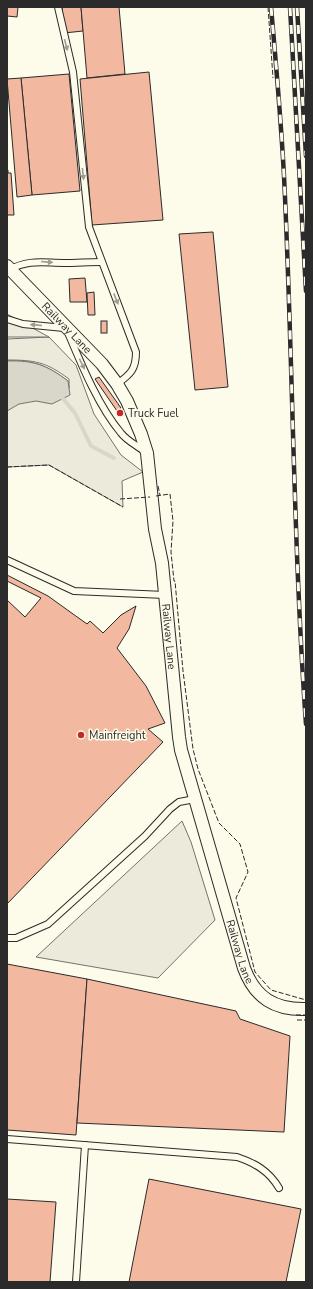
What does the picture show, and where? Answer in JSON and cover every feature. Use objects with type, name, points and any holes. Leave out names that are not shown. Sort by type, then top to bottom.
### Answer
[{"type":"street","name":"Railway Lane","points":[[8,269],[102,364],[117,384],[135,416],[147,453],[155,529],[162,563],[179,737],[195,799],[244,968],[250,982],[256,992],[267,1000],[279,1005],[301,1009]]},
{"type":"lane","points":[[58,7],[73,72],[89,227],[136,352],[136,363],[133,370],[126,378],[117,384]]},
{"type":"lane","points":[[8,269],[27,263],[40,261],[64,263],[101,262]]},
{"type":"lane","points":[[7,319],[23,324],[66,328],[78,356],[110,417],[122,434],[147,453]]},
{"type":"lane","points":[[7,560],[74,591],[165,595]]},
{"type":"lane","points":[[7,938],[16,938],[48,924],[145,836],[170,809],[179,802],[195,799]]},
{"type":"lane","points":[[7,1139],[237,1157],[249,1161],[266,1171],[279,1188]]},
{"type":"lane","points":[[76,1282],[85,1145]]},
{"type":"shaded area","points":[[7,314],[49,337],[7,337]]},
{"type":"shaded area","points":[[49,337],[76,365],[94,414],[121,455],[143,472],[122,481],[123,507],[49,465],[7,467],[7,361],[25,361],[7,360],[7,339]],"holes":[[[25,361],[40,363],[61,373],[69,379],[69,388],[68,381],[53,371],[46,367]]]},
{"type":"shaded area","points":[[7,361],[25,361],[46,367],[68,381],[70,395],[52,404],[36,401],[19,404],[7,411]]},
{"type":"shaded area","points":[[182,821],[191,842],[215,920],[158,978],[36,957]]},
{"type":"building","points":[[7,7],[18,7],[17,17],[7,16]]},
{"type":"building","points":[[62,7],[81,7],[83,31],[64,33]]},
{"type":"building","points":[[81,7],[119,7],[125,74],[87,78]]},
{"type":"building","points":[[149,72],[163,220],[92,225],[80,79]]},
{"type":"building","points":[[69,74],[80,191],[32,195],[21,78]]},
{"type":"building","points":[[21,78],[32,195],[17,197],[7,79]]},
{"type":"building","points":[[7,170],[8,173],[11,173],[14,215],[7,215]]},
{"type":"building","points":[[213,232],[228,387],[195,390],[179,234]]},
{"type":"building","points":[[85,278],[87,302],[70,302],[69,279]]},
{"type":"building","points":[[94,292],[95,315],[88,315],[87,293]]},
{"type":"building","points":[[101,321],[107,321],[107,333],[101,333]]},
{"type":"building","points":[[99,377],[121,408],[117,411],[95,379]]},
{"type":"building","name":"Mainfreight","points":[[7,575],[48,596],[87,624],[90,621],[103,633],[121,615],[136,606],[129,629],[117,648],[146,686],[165,723],[148,729],[163,742],[7,904],[7,600],[25,617],[41,598],[7,581]]},
{"type":"building","points":[[7,964],[87,979],[76,1135],[7,1130]]},
{"type":"building","points":[[87,979],[236,1011],[240,1019],[290,1036],[284,1132],[77,1123]]},
{"type":"building","points":[[149,1179],[301,1209],[286,1282],[129,1282]]},
{"type":"building","points":[[7,1199],[56,1202],[50,1282],[7,1282]]},
{"type":"waterway","points":[[60,395],[75,413],[91,446],[114,458]]},
{"type":"railway","points":[[271,7],[284,176],[298,587],[306,724]]},
{"type":"railway","points":[[290,7],[306,291]]},
{"type":"railway","points":[[297,7],[306,156]]},
{"type":"fence","points":[[268,7],[273,78]]},
{"type":"fence","points":[[7,467],[49,465],[123,507]]},
{"type":"fence","points":[[158,486],[160,495]]},
{"type":"fence","points":[[156,496],[170,494],[173,521],[171,552],[183,671],[193,749],[198,769],[219,823],[240,844],[248,872],[236,898],[255,972],[271,990],[306,1000]]},
{"type":"fence","points":[[120,499],[150,497]]},
{"type":"fence","points":[[296,1015],[306,1015]]},
{"type":"fence","points":[[297,1020],[306,1020]]},
{"type":"place","name":"Truck Fuel","points":[[120,413]]},
{"type":"place","name":"Mainfreight","points":[[81,735]]}]
